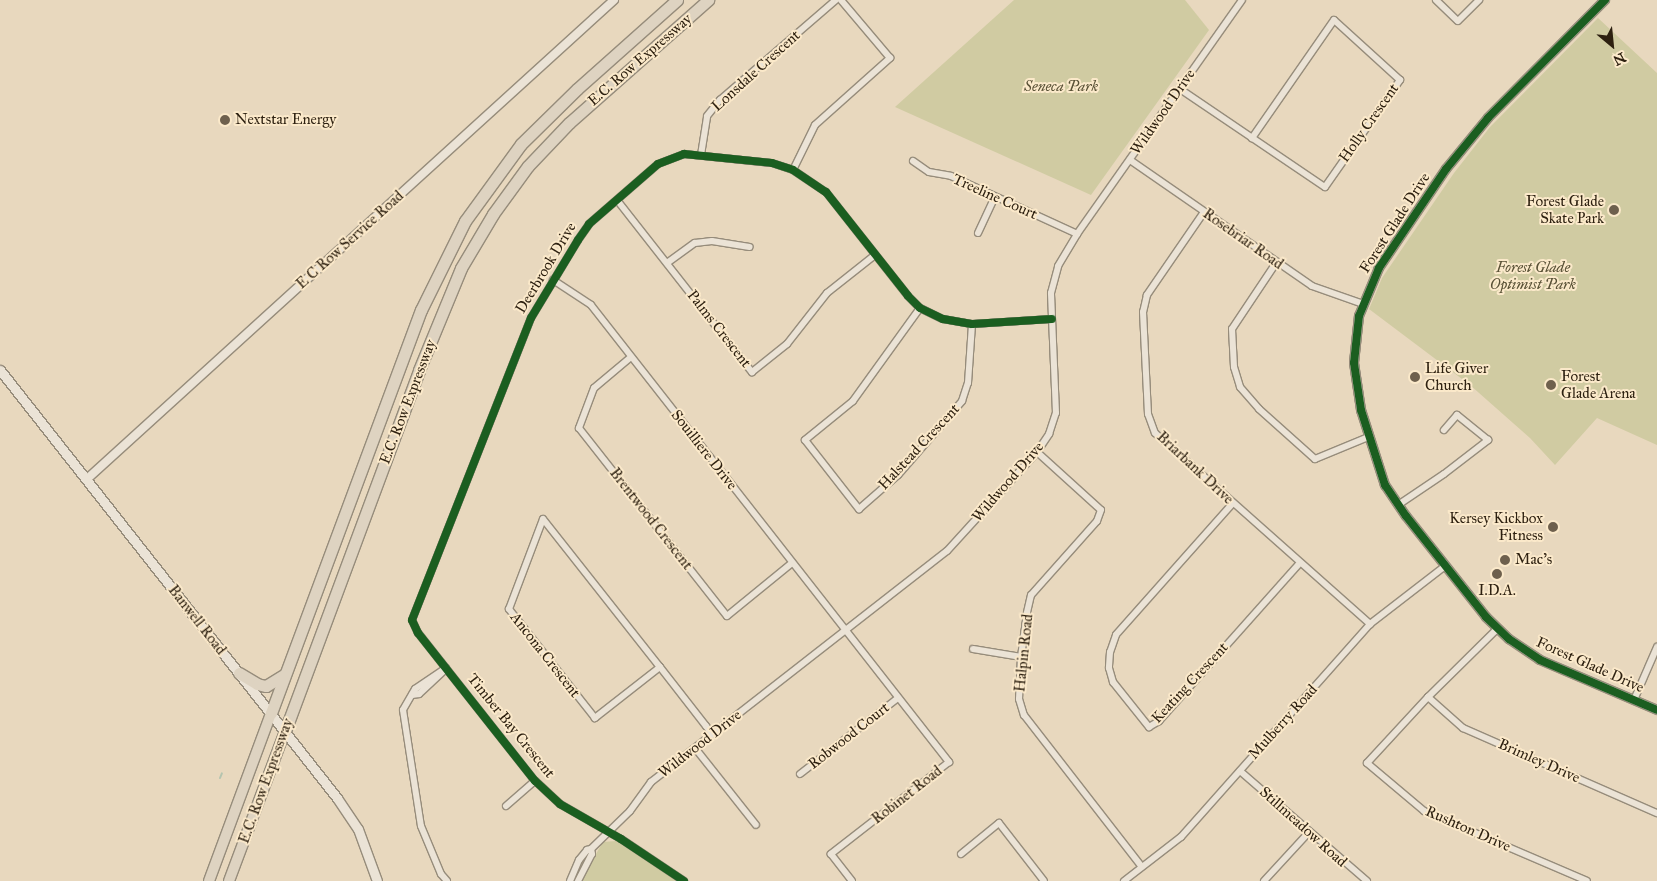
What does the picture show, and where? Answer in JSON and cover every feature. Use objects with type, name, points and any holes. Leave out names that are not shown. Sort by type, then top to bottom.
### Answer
[{"type":"highway","name":"E.C. Row Expressway","points":[[271,713],[421,310],[465,221],[522,144],[578,89],[677,0]]},
{"type":"highway","name":"E.C. Row Expressway","points":[[285,731],[419,370],[461,268],[493,214],[535,159],[569,123],[708,0]]},
{"type":"highway","points":[[239,673],[257,684],[266,686],[275,682],[286,673]]},
{"type":"main road","name":"Banwell Road","points":[[0,370],[271,713],[352,819],[363,841],[377,881]]},
{"type":"main road","name":"E.C. Row Expressway","points":[[208,881],[271,713]]},
{"type":"main road","name":"E.C. Row Expressway","points":[[229,881],[285,731]]},
{"type":"street","name":"E C Row Service Road","points":[[87,479],[614,0]]},
{"type":"street","name":"Lonsdale Crescent","points":[[701,155],[707,116],[720,100],[836,0]]},
{"type":"street","points":[[793,170],[815,125],[890,58],[841,0]]},
{"type":"street","name":"Wildwood Drive","points":[[570,881],[579,860],[587,850],[591,849],[607,831],[630,811],[651,782],[947,551],[1037,452],[1049,434],[1056,413],[1051,293],[1058,266],[1077,234],[1242,0]]},
{"type":"street","points":[[1436,0],[1458,21],[1479,0]]},
{"type":"street","name":"Forest Glade Drive","points":[[1605,0],[1488,118],[1446,169],[1379,268],[1359,316],[1354,363],[1361,410],[1368,437],[1382,476],[1398,505],[1445,566],[1497,628],[1509,640],[1540,660],[1657,710]]},
{"type":"street","name":"Holly Crescent","points":[[1180,89],[1252,138],[1324,187],[1400,80],[1334,20],[1252,138]]},
{"type":"street","name":"Deerbrook Drive","points":[[446,668],[418,633],[412,620],[531,318],[589,224],[658,164],[684,154],[772,164],[793,170],[826,192],[875,255],[920,308],[942,319],[972,324],[1052,319]]},
{"type":"street","name":"Rosebriar Road","points":[[1130,160],[1276,263],[1312,286],[1363,304]]},
{"type":"street","name":"Treeline Court","points":[[913,161],[929,172],[951,176],[1077,234]]},
{"type":"street","points":[[978,233],[995,197]]},
{"type":"street","name":"Palms Crescent","points":[[617,200],[752,372],[788,344],[827,293],[875,255]]},
{"type":"street","name":"Briarbank Drive","points":[[1204,212],[1146,295],[1143,312],[1148,414],[1155,433],[1370,624]]},
{"type":"street","points":[[668,263],[695,243],[712,241],[750,247]]},
{"type":"street","points":[[1276,263],[1232,329],[1234,367],[1240,387],[1259,409],[1315,458],[1368,437]]},
{"type":"street","name":"Souilliere Drive","points":[[553,280],[591,305],[846,631]]},
{"type":"street","name":"Halstead Crescent","points":[[920,308],[853,402],[805,440],[859,509],[898,475],[962,401],[968,383],[972,324]]},
{"type":"street","name":"Brentwood Crescent","points":[[631,357],[594,388],[579,428],[585,436],[727,616],[792,563]]},
{"type":"street","points":[[1398,505],[1444,474],[1488,440],[1457,414],[1444,430]]},
{"type":"street","name":"Halpin Road","points":[[1037,452],[1101,510],[1097,521],[1032,596],[1027,613],[1019,699],[1024,715],[1142,867]]},
{"type":"street","name":"Keating Crescent","points":[[1233,503],[1116,635],[1110,652],[1109,668],[1113,682],[1149,727],[1159,721],[1300,563]]},
{"type":"street","name":"Ancona Crescent","points":[[660,667],[596,718],[509,609],[543,519],[713,734]]},
{"type":"street","name":"Mulberry Road","points":[[1124,881],[1181,837],[1370,624],[1445,566]]},
{"type":"street","name":"Rushton Drive","points":[[1497,628],[1428,697],[1367,763],[1424,811],[1587,881]]},
{"type":"street","name":"Robinet Road","points":[[846,631],[949,762],[831,854],[852,881]]},
{"type":"street","points":[[1634,700],[1657,647]]},
{"type":"street","points":[[973,649],[1022,657]]},
{"type":"street","name":"Timber Bay Crescent","points":[[447,881],[441,874],[421,826],[403,710],[412,695],[419,694],[435,682],[446,668],[535,781],[560,804],[607,831],[684,881]]},
{"type":"street","name":"Brimley Drive","points":[[1428,697],[1463,728],[1657,813]]},
{"type":"street","name":"Robwood Court","points":[[800,774],[898,698]]},
{"type":"street","points":[[695,748],[756,825]]},
{"type":"street","name":"Stillmeadow Road","points":[[1240,771],[1367,881]]},
{"type":"street","points":[[506,806],[535,781]]},
{"type":"street","points":[[961,854],[999,822],[1044,881]]},
{"type":"street","points":[[1264,881],[1309,832]]},
{"type":"street","points":[[578,881],[592,854],[591,849]]},
{"type":"green space","name":"Seneca Park","points":[[1014,0],[1185,0],[1209,30],[1091,195],[895,107]]},
{"type":"green space","name":"Forest Glade Optimist Park","points":[[1598,18],[1657,73],[1657,445],[1597,418],[1555,465],[1530,438],[1470,385],[1369,309],[1382,278],[1454,173],[1490,127]]},
{"type":"green space","points":[[616,841],[678,881],[582,881],[603,842]]},
{"type":"waterway","points":[[220,778],[222,773]]},
{"type":"cycle path","points":[[1605,0],[1488,118],[1446,169],[1379,268],[1359,316],[1354,363],[1361,410],[1385,485],[1406,516],[1486,617],[1509,639],[1540,660],[1657,710]]},
{"type":"cycle path","points":[[684,881],[621,839],[560,804],[535,781],[418,633],[412,620],[531,318],[578,240],[589,224],[658,164],[684,154],[772,163],[793,170],[826,192],[908,296],[920,308],[943,319],[972,324],[1052,319]]},
{"type":"place","name":"Nextstar Energy","points":[[225,120]]},
{"type":"place","name":"Forest Glade Skate Park","points":[[1614,210]]},
{"type":"place","name":"Life Giver Church","points":[[1415,377]]},
{"type":"place","name":"Forest Glade Arena","points":[[1551,385]]},
{"type":"place","name":"Kersey Kickbox Fitness","points":[[1553,527]]},
{"type":"place","name":"Mac's","points":[[1505,560]]},
{"type":"place","name":"I.D.A.","points":[[1497,574]]}]
